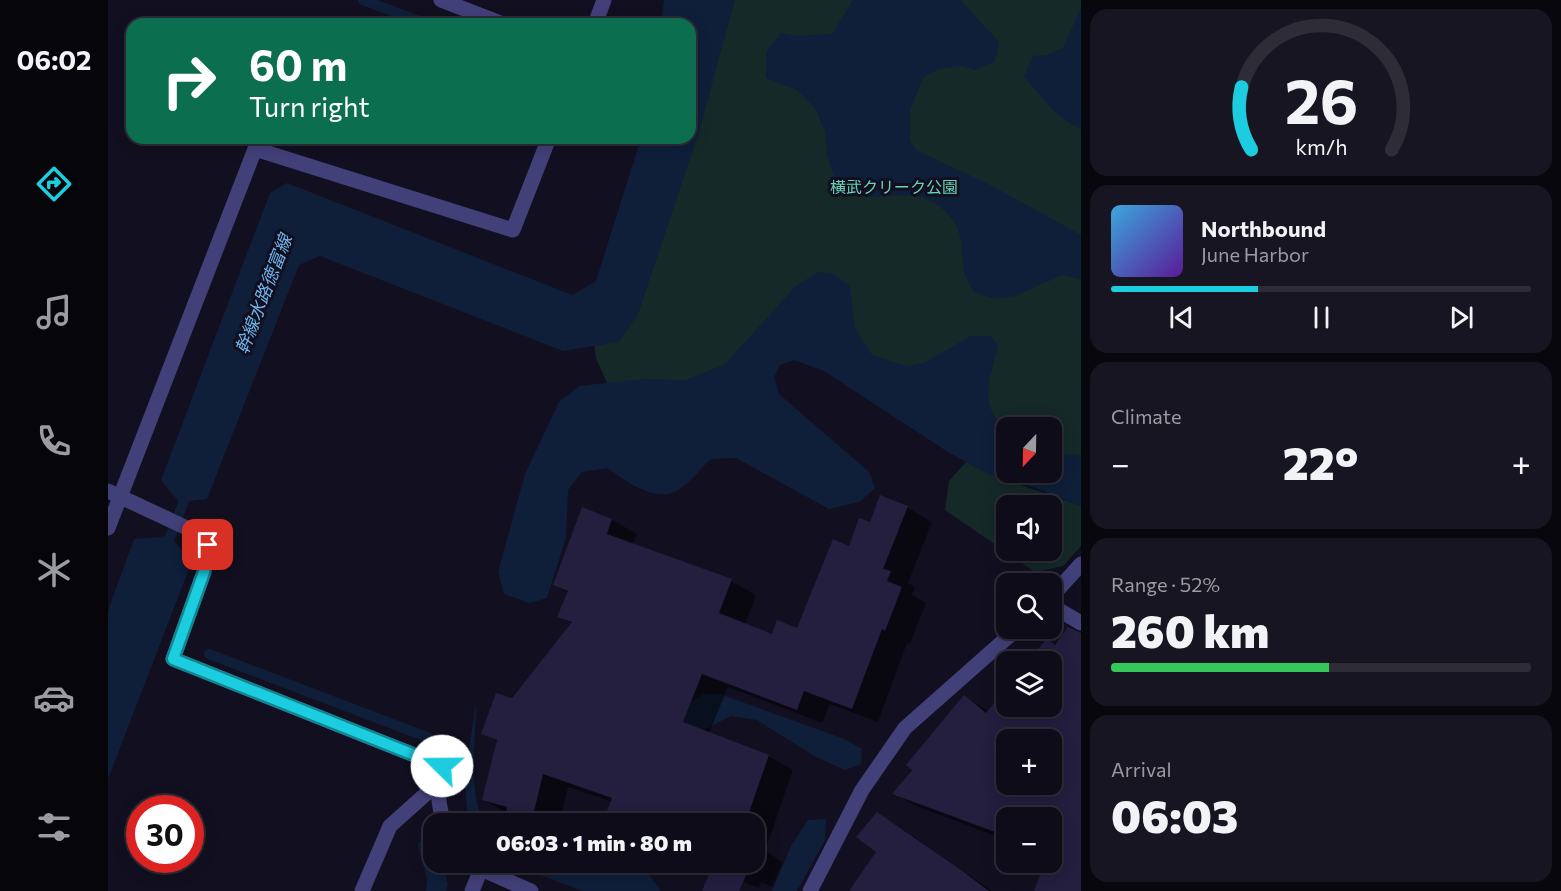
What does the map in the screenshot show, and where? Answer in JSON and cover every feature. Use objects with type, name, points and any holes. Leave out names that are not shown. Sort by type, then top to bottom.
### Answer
[{"type":"street","points":[[441,0],[488,18]]},
{"type":"street","points":[[597,18],[604,0]]},
{"type":"street","points":[[108,528],[114,493],[255,149],[513,230],[547,144]]},
{"type":"street","points":[[114,493],[189,529],[208,545],[204,572],[173,659],[442,766],[437,784],[441,813]]},
{"type":"street","points":[[1062,585],[1081,564]]},
{"type":"street","points":[[1062,612],[1081,623]]},
{"type":"street","points":[[810,891],[862,790],[905,728],[1006,639]]},
{"type":"street","points":[[362,891],[390,826],[437,784]]},
{"type":"street","points":[[472,891],[476,873]]},
{"type":"street","points":[[493,873],[531,891]]},
{"type":"green space","name":"横武クリーク公園","points":[[708,0],[1081,0],[1081,471],[1062,464],[1062,417],[996,417],[996,441],[777,336],[674,418],[607,383],[596,358],[591,323],[687,144],[696,144],[696,92]]},
{"type":"green space","points":[[966,462],[996,476],[996,483],[1014,483],[1049,495],[996,495],[996,545],[945,510],[949,481]]},
{"type":"green space","points":[[1062,499],[1081,506],[1081,546],[1063,566],[1035,572],[1019,561],[1062,561]]},
{"type":"water","points":[[664,0],[735,0],[696,141],[696,18],[662,18]]},
{"type":"water","points":[[853,0],[963,0],[963,3],[999,42],[995,61],[976,70],[961,66],[938,69],[923,78],[910,110],[910,141],[916,150],[992,186],[1081,235],[1081,279],[1062,275],[1015,296],[994,299],[974,292],[965,276],[960,235],[954,222],[941,208],[928,200],[914,196],[869,197],[840,192],[827,155],[825,131],[815,108],[797,90],[766,78],[766,53],[781,33],[797,36],[832,34]]},
{"type":"water","points":[[1081,8],[1081,129],[1056,113],[1024,76],[1033,56],[1047,55],[1063,48]]},
{"type":"water","points":[[639,144],[695,144],[638,314],[619,342],[563,351],[320,256],[299,265],[207,499],[179,502],[161,480],[270,193],[287,183],[572,295],[596,281]]},
{"type":"water","points":[[818,272],[834,274],[850,286],[855,328],[872,355],[906,366],[924,363],[971,336],[990,336],[998,345],[989,390],[989,401],[996,418],[996,477],[948,452],[824,371],[794,360],[780,365],[774,377],[779,394],[869,472],[875,488],[859,502],[829,509],[736,458],[711,459],[680,489],[661,494],[652,493],[633,485],[607,468],[582,472],[568,490],[566,537],[547,598],[530,603],[504,594],[498,572],[525,474],[559,402],[579,386],[643,379],[686,380],[725,364],[795,287]]},
{"type":"water","points":[[1062,454],[1081,455],[1081,506],[1062,498],[1062,495],[1053,495],[1019,483],[1062,483]]},
{"type":"water","points":[[169,536],[192,561],[108,779],[108,611],[134,539]]},
{"type":"water","points":[[703,694],[720,694],[844,739],[862,749],[861,764],[845,770],[816,757],[757,720],[731,716],[699,732],[646,813],[685,706]]},
{"type":"water","points":[[476,703],[474,784],[480,813],[468,813],[467,763]]},
{"type":"water","points":[[826,819],[825,840],[797,891],[772,891],[791,846],[808,820]]},
{"type":"water","points":[[423,836],[423,864],[418,845]]},
{"type":"water","points":[[425,873],[445,873],[448,885],[446,891],[426,891]]},
{"type":"water","points":[[536,873],[648,873],[661,891],[582,891]]},
{"type":"building","points":[[880,495],[908,506],[883,569],[891,571],[887,581],[902,587],[885,631],[882,629],[852,709],[804,691],[797,710],[702,674],[683,722],[769,755],[749,813],[606,813],[612,798],[543,774],[534,813],[506,813],[507,807],[482,800],[497,740],[481,734],[496,693],[512,698],[572,622],[557,617],[568,591],[553,585],[582,507],[612,519],[607,534],[732,579],[719,613],[772,634],[777,620],[797,628],[833,539],[849,546],[859,518],[870,522]]},
{"type":"building","points":[[1068,627],[1081,633],[1081,891],[1034,891],[1041,873],[1062,873],[1062,807],[996,807],[996,832],[892,794],[912,770],[906,765],[964,695],[986,713],[996,700],[996,717],[1062,717],[1062,651],[1037,651],[1048,639],[1055,645],[1062,639]]},
{"type":"building","points":[[877,812],[989,891],[849,891],[876,852],[856,837]]},
{"type":"building","points":[[710,873],[747,873],[739,891],[702,891]]},
{"type":"waterway","points":[[363,0],[411,18]]},
{"type":"waterway","name":"幹線水路徳富線","points":[[165,551],[188,490]]},
{"type":"waterway","points":[[209,654],[432,739]]},
{"type":"route","points":[[208,545],[204,572],[173,659],[442,766]]}]
